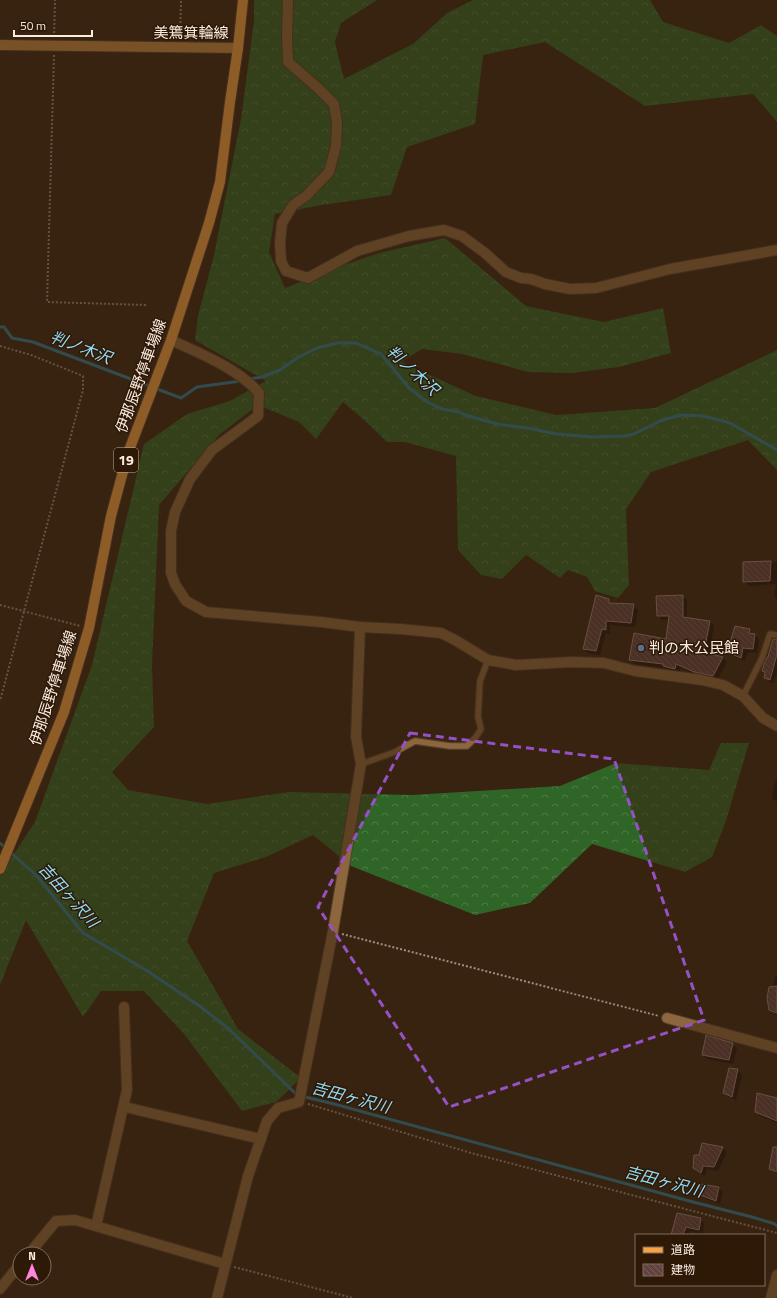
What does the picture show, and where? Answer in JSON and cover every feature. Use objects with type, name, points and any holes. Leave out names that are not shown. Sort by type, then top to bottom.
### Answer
[{"type":"main road","name":"伊那辰野停車場線","points":[[0,870],[64,712],[89,628],[111,516],[126,460],[171,340],[209,223],[220,182],[243,0]]},
{"type":"main road","name":"美篶箕輪線","points":[[0,45],[238,48]]},
{"type":"street","points":[[288,0],[288,62],[334,104],[337,123],[336,146],[329,172],[306,196],[293,205],[282,223],[280,242],[282,261],[286,271],[308,278],[357,251],[409,236],[444,230],[462,236],[485,253],[506,272],[521,278],[570,289],[596,288],[670,270],[777,250]]},
{"type":"street","points":[[171,340],[215,361],[250,382],[259,393],[258,416],[212,450],[190,479],[175,512],[171,530],[171,573],[174,584],[186,601],[206,612],[360,627],[441,633],[488,660],[516,665],[572,662],[604,663],[635,671],[702,680],[723,685],[743,696],[763,718],[777,726]]},
{"type":"street","points":[[217,1298],[248,1176],[267,1121],[278,1108],[299,1102],[333,931],[361,764],[356,737],[360,627]]},
{"type":"street","points":[[96,1226],[127,1090],[124,1008]]},
{"type":"street","points":[[667,1018],[777,1048]]},
{"type":"street","points":[[129,1108],[261,1139]]},
{"type":"street","points":[[36,1246],[56,1221],[75,1220],[225,1264]]},
{"type":"street","points":[[0,1289],[12,1274]]},
{"type":"street","points":[[771,1298],[777,1276]]},
{"type":"lane","points":[[743,696],[762,658],[770,634],[777,635]]},
{"type":"lane","points":[[361,764],[395,752],[415,741],[450,746],[467,746],[476,738],[481,729],[478,717],[480,681],[488,660]]},
{"type":"path","points":[[55,0],[47,302],[146,305]]},
{"type":"path","points":[[180,48],[181,0]]},
{"type":"path","points":[[0,346],[31,355],[83,376],[83,390],[25,612],[0,701]]},
{"type":"path","points":[[0,605],[89,628]]},
{"type":"path","points":[[333,931],[667,1018]]},
{"type":"path","points":[[299,1102],[471,1153],[777,1233]]},
{"type":"path","points":[[225,1264],[354,1298]]},
{"type":"highlighted area","points":[[410,733],[614,759],[704,1020],[449,1107],[318,907]]},
{"type":"green space","points":[[254,0],[377,0],[341,23],[335,42],[344,79],[413,44],[447,13],[473,0],[650,0],[663,22],[729,43],[761,25],[777,36],[777,122],[753,94],[645,106],[545,42],[483,55],[475,124],[407,147],[391,195],[322,205],[275,214],[269,252],[285,288],[379,253],[445,238],[526,306],[604,322],[663,308],[671,353],[619,367],[571,373],[528,372],[462,354],[422,349],[401,362],[476,396],[556,415],[655,408],[777,350],[777,470],[748,440],[651,472],[626,509],[629,585],[618,598],[595,591],[587,577],[568,570],[560,578],[526,555],[502,579],[481,575],[458,550],[456,456],[405,442],[387,442],[343,402],[316,439],[299,422],[258,405],[219,435],[159,505],[152,665],[154,727],[112,772],[128,790],[207,804],[289,792],[412,795],[560,786],[616,763],[709,770],[721,743],[749,743],[726,821],[712,857],[685,872],[592,844],[530,903],[475,915],[351,866],[313,835],[266,857],[214,873],[187,941],[238,1029],[301,1078],[276,1102],[242,1111],[184,1034],[144,991],[101,991],[83,1017],[26,920],[0,985],[0,875],[35,822],[92,665],[144,444],[187,414],[230,401],[266,381],[195,340],[198,316],[214,255],[241,119],[254,21]]},
{"type":"building","points":[[771,561],[770,581],[743,582],[743,562]]},
{"type":"building","points":[[596,595],[609,599],[609,603],[634,604],[631,623],[606,621],[606,630],[602,629],[596,651],[583,649]]},
{"type":"building","points":[[683,595],[683,617],[710,621],[704,652],[723,657],[713,676],[694,672],[676,664],[675,669],[663,666],[663,664],[629,660],[634,633],[666,639],[669,616],[657,616],[656,596]]},
{"type":"building","points":[[735,626],[750,629],[749,633],[755,634],[753,649],[743,648],[741,658],[727,652]]},
{"type":"building","points":[[773,639],[777,639],[777,654],[770,680],[764,678],[765,672],[762,671]]},
{"type":"building","points":[[777,986],[777,1013],[769,1010],[767,998],[769,987]]},
{"type":"building","points":[[706,1035],[733,1043],[729,1060],[702,1055]]},
{"type":"building","points":[[729,1068],[738,1069],[732,1097],[723,1093]]},
{"type":"building","points":[[757,1093],[777,1098],[777,1121],[755,1112]]},
{"type":"building","points":[[702,1143],[723,1147],[714,1167],[703,1166],[701,1173],[693,1168],[694,1155],[699,1155]]},
{"type":"building","points":[[773,1147],[777,1147],[777,1172],[769,1169]]},
{"type":"building","points":[[701,1184],[719,1187],[716,1201],[700,1195]]},
{"type":"building","points":[[677,1213],[701,1218],[699,1230],[686,1227],[683,1234],[671,1234]]},
{"type":"waterway","name":"判ノ木沢","points":[[0,327],[4,327],[12,338],[33,342],[181,398],[197,387],[241,381]]},
{"type":"waterway","name":"判ノ木沢","points":[[249,379],[262,377],[280,370],[297,358],[317,348],[337,343],[356,343],[381,354],[409,388],[427,402],[442,409],[459,412],[497,424],[557,434],[591,437],[625,436],[634,434],[660,421],[680,415],[704,416],[730,423],[777,450]]},
{"type":"waterway","name":"吉田ヶ沢川","points":[[0,843],[36,875],[83,933],[146,970],[201,1007],[229,1029],[297,1095],[752,1217],[775,1224],[777,1226]]},
{"type":"place","name":"判の木公民館","points":[[641,648]]}]
